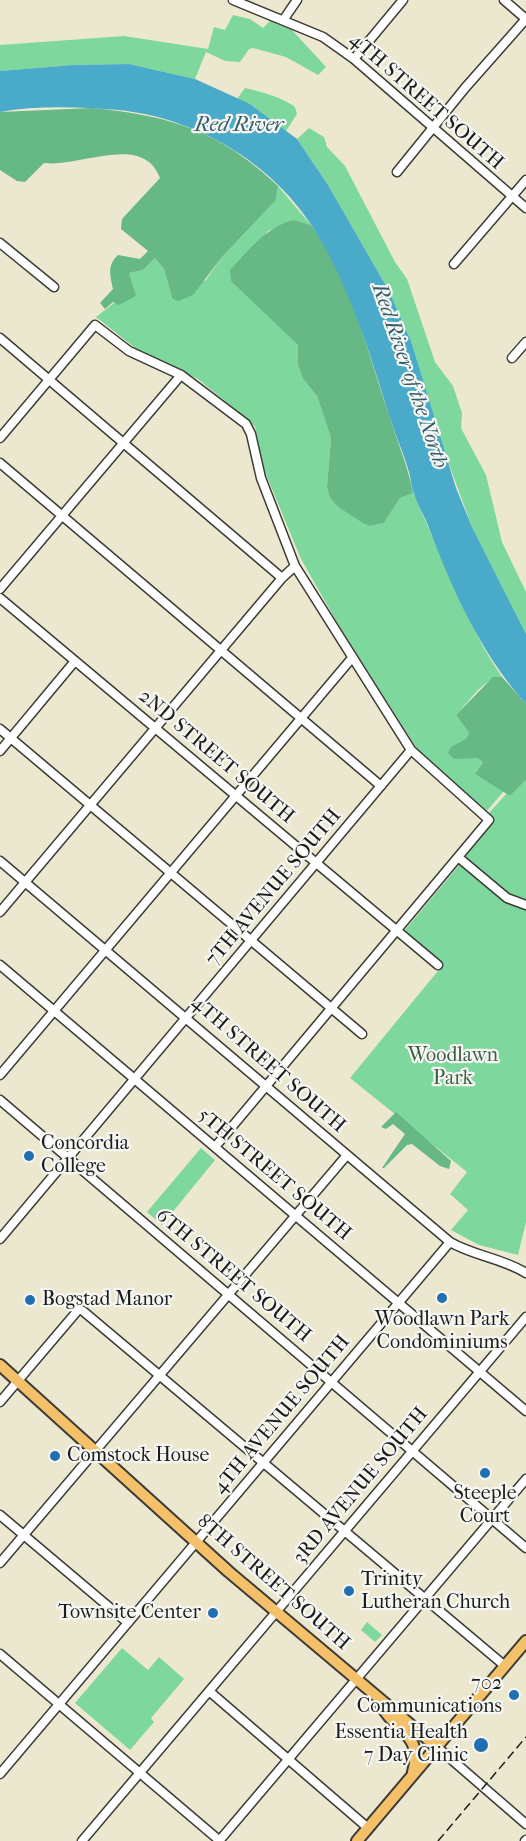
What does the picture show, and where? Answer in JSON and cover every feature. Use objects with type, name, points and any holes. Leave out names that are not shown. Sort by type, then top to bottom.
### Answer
[{"type":"main road","name":"8TH STREET SOUTH","points":[[0,1365],[276,1612],[437,1747]]},
{"type":"main road","points":[[357,1841],[526,1641]]},
{"type":"main road","points":[[376,1696],[384,1713],[413,1741],[417,1752],[413,1776]]},
{"type":"street","name":"4TH STREET SOUTH","points":[[233,0],[284,19],[323,37],[354,59],[526,208]]},
{"type":"street","points":[[284,19],[297,0]]},
{"type":"street","points":[[354,59],[403,0]]},
{"type":"street","points":[[398,172],[432,128],[526,19],[504,0]]},
{"type":"street","points":[[454,264],[526,180]]},
{"type":"street","points":[[0,243],[54,287]]},
{"type":"street","points":[[0,438],[95,325],[129,351],[181,375],[249,428],[261,478],[295,566],[411,750],[489,820],[215,1147]]},
{"type":"street","points":[[0,339],[282,578]]},
{"type":"street","points":[[512,358],[526,342]]},
{"type":"street","points":[[0,589],[181,375]]},
{"type":"street","points":[[0,463],[381,786]]},
{"type":"street","points":[[0,912],[282,578],[295,566]]},
{"type":"street","name":"2ND STREET SOUTH","points":[[0,598],[438,965]]},
{"type":"street","points":[[0,1075],[352,658]]},
{"type":"street","points":[[0,750],[75,661]]},
{"type":"street","points":[[0,729],[362,1034]]},
{"type":"street","name":"7TH AVENUE SOUTH","points":[[0,1239],[411,750]]},
{"type":"street","points":[[459,857],[507,898],[526,905]]},
{"type":"street","name":"4TH STREET SOUTH","points":[[0,861],[450,1242],[475,1255],[505,1262],[526,1273]]},
{"type":"street","name":"5TH STREET SOUTH","points":[[0,965],[526,1411]]},
{"type":"street","name":"6TH STREET SOUTH","points":[[0,1100],[526,1548]]},
{"type":"street","points":[[0,1563],[347,1155]]},
{"type":"street","name":"4TH AVENUE SOUTH","points":[[0,1774],[450,1242]]},
{"type":"street","points":[[505,1262],[526,1267]]},
{"type":"street","points":[[0,1402],[79,1309],[505,1666]]},
{"type":"street","name":"3RD AVENUE SOUTH","points":[[82,1841],[526,1317]]},
{"type":"street","points":[[0,1654],[220,1841],[526,1479]]},
{"type":"street","points":[[0,1515],[128,1623]]},
{"type":"street","points":[[209,1691],[368,1828]]},
{"type":"street","name":"8TH STREET SOUTH","points":[[437,1747],[526,1824]]},
{"type":"green space","points":[[233,15],[250,19],[263,28],[270,21],[292,30],[326,67],[318,75],[286,57],[253,48],[249,49],[240,62],[225,61],[206,52],[195,79],[129,64],[73,65],[0,71],[0,45],[124,36],[208,49],[214,27],[225,30]]},
{"type":"green space","points":[[245,88],[278,98],[295,107],[297,114],[286,131],[250,104],[237,99]]},
{"type":"green space","points":[[92,108],[170,121],[192,129],[235,151],[278,186],[276,200],[222,257],[193,295],[178,301],[172,298],[164,269],[155,258],[143,270],[129,273],[136,296],[119,305],[113,302],[105,309],[100,303],[113,289],[110,270],[118,255],[140,259],[148,251],[121,229],[122,219],[160,178],[152,164],[140,157],[125,154],[44,163],[25,182],[17,181],[0,170],[0,112]]},
{"type":"green space","points":[[309,128],[324,137],[327,147],[345,166],[395,262],[407,279],[435,362],[453,386],[462,413],[461,428],[486,475],[502,542],[526,592],[526,634],[472,527],[442,445],[411,341],[389,291],[328,185],[297,139]]},
{"type":"green space","points":[[278,186],[311,225],[294,220],[268,231],[231,280],[298,345],[298,365],[303,379],[317,396],[331,438],[327,487],[330,498],[338,507],[370,526],[384,523],[400,498],[413,493],[464,610],[502,677],[495,678],[483,686],[456,715],[469,733],[466,740],[483,762],[475,774],[504,791],[486,812],[419,752],[338,624],[301,559],[265,472],[255,427],[198,379],[139,351],[96,317],[133,288],[129,273],[143,270],[155,258],[164,269],[172,298],[206,280],[222,257],[276,200]]},
{"type":"green space","points":[[294,220],[311,225],[337,268],[357,317],[408,473],[413,493],[400,498],[384,523],[370,526],[363,523],[338,507],[330,498],[327,487],[331,438],[317,396],[303,379],[298,365],[298,345],[231,281],[230,270],[251,247],[267,233]]},
{"type":"green space","points":[[493,677],[502,677],[526,704],[526,780],[510,796],[475,774],[483,762],[478,758],[454,759],[448,753],[451,747],[466,739],[469,733],[456,715]]},
{"type":"green space","points":[[526,780],[526,901],[511,897],[465,857],[491,825],[488,814],[507,793],[510,796]]},
{"type":"green space","name":"Woodlawn Park","points":[[460,864],[508,903],[526,908],[526,1222],[518,1255],[479,1245],[451,1230],[468,1210],[450,1194],[467,1172],[350,1078],[442,966],[405,930]]},
{"type":"green space","points":[[396,1112],[451,1161],[449,1169],[440,1166],[412,1144],[407,1145],[382,1168],[405,1134],[393,1124],[386,1129],[381,1127]]},
{"type":"green space","points":[[201,1148],[215,1160],[162,1225],[147,1212]]},
{"type":"green space","points":[[367,1622],[382,1635],[375,1642],[361,1630]]},
{"type":"green space","points":[[122,1648],[148,1670],[159,1657],[184,1679],[151,1718],[154,1722],[130,1750],[75,1703]]},
{"type":"water","name":"Red River","points":[[129,64],[195,79],[250,104],[297,139],[328,185],[389,291],[411,341],[456,488],[472,527],[526,634],[526,704],[494,663],[468,618],[446,572],[415,498],[407,464],[350,302],[320,239],[303,213],[283,189],[234,150],[178,123],[118,110],[74,107],[29,108],[0,112],[0,71],[73,65]]},
{"type":"railway","points":[[438,1841],[526,1737]]},
{"type":"place","name":"Concordia College","points":[[29,1156]]},
{"type":"place","name":"Woodlawn Park Condominiums","points":[[442,1298]]},
{"type":"place","name":"Bogstad Manor","points":[[30,1300]]},
{"type":"place","name":"Comstock House","points":[[55,1456]]},
{"type":"place","name":"Steeple Court","points":[[485,1473]]},
{"type":"place","name":"Trinity Lutheran Church","points":[[349,1591]]},
{"type":"place","name":"Townsite Center","points":[[213,1613]]},
{"type":"place","name":"702 Communications","points":[[514,1695]]},
{"type":"place","name":"Essentia Health 7 Day Clinic","points":[[481,1745]]},
{"type":"water label","name":"Red River of the North","points":[[409,376]]}]
